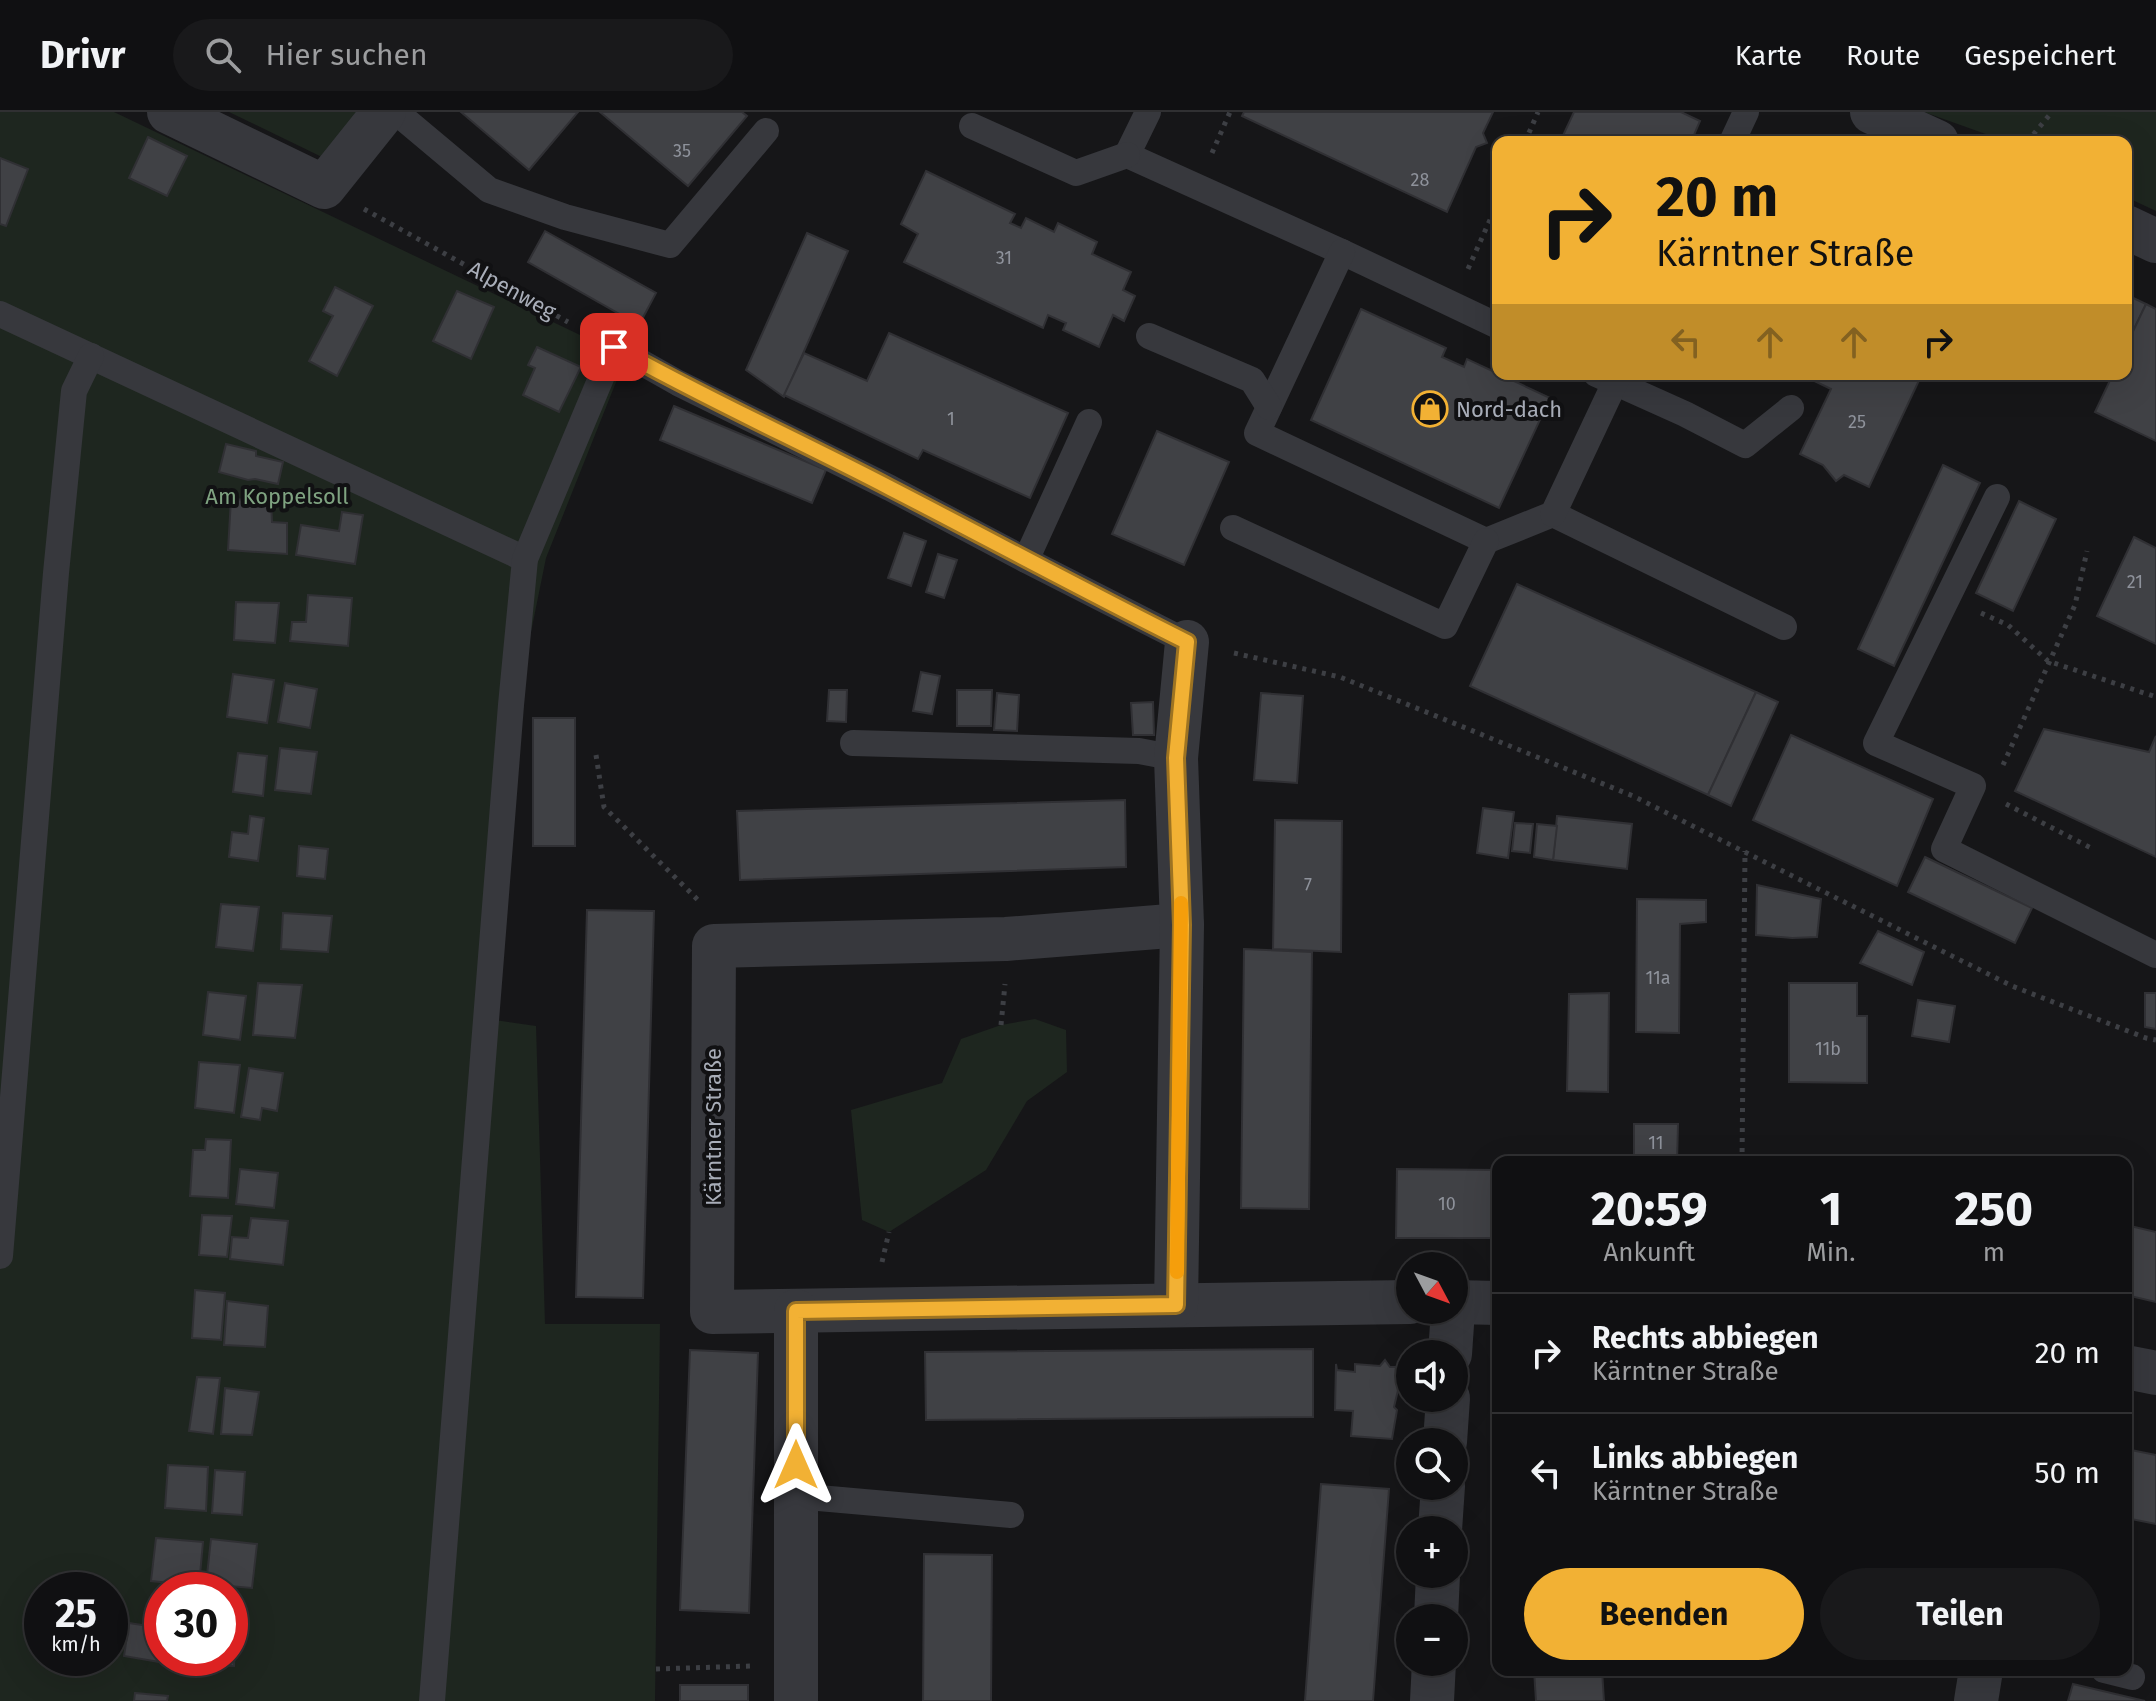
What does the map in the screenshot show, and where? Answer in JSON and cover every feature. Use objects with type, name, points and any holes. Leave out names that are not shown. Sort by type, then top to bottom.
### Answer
[{"type":"street","points":[[169,112],[324,187],[384,112]]},
{"type":"street","points":[[1872,112],[1924,136]]},
{"type":"street","points":[[2132,230],[2156,241]]},
{"type":"street","points":[[1176,1305],[1182,925],[1176,758],[1187,642]]},
{"type":"street","points":[[714,946],[1006,939],[1182,925]]},
{"type":"street","name":"Kärntner Straße","points":[[714,946],[712,1312],[1396,1302]]},
{"type":"street","points":[[1468,1302],[1492,1303]]},
{"type":"street","points":[[796,1311],[796,1683]]},
{"type":"street","points":[[2132,1368],[2156,1373]]},
{"type":"street","points":[[1432,1701],[1433,1676]]},
{"type":"street","points":[[1976,1701],[1980,1676]]},
{"type":"lane","points":[[396,112],[489,190],[565,217],[670,245],[766,131]]},
{"type":"lane","points":[[1127,155],[1148,112]]},
{"type":"lane","points":[[1735,136],[1746,112]]},
{"type":"lane","points":[[972,126],[1076,173],[1127,155],[1492,323]]},
{"type":"lane","points":[[1342,252],[1257,433],[1486,541]]},
{"type":"lane","points":[[0,314],[525,559]]},
{"type":"lane","points":[[1149,336],[1252,380],[1269,407]]},
{"type":"lane","points":[[432,1701],[525,559],[606,342],[678,383],[890,488],[1187,642]]},
{"type":"lane","points":[[0,1256],[56,573],[74,391],[91,356]]},
{"type":"lane","points":[[1233,528],[1445,626],[1486,541],[1553,514],[1609,380]]},
{"type":"lane","points":[[1616,380],[1745,445],[1791,408]]},
{"type":"lane","points":[[1026,560],[1089,422]]},
{"type":"lane","points":[[1997,497],[1876,743],[1982,791],[1944,849],[2156,955]]},
{"type":"lane","points":[[1553,514],[1784,627]]},
{"type":"lane","points":[[853,743],[1139,751],[1176,758]]},
{"type":"lane","points":[[796,1496],[1011,1515]]},
{"type":"lane","points":[[2128,1676],[2132,1677]]},
{"type":"path","points":[[1528,136],[1538,112]]},
{"type":"path","points":[[2032,136],[2052,112]]},
{"type":"path","points":[[1453,303],[1492,215]]},
{"type":"path","name":"Alpenweg","points":[[391,224],[606,342]]},
{"type":"path","points":[[2087,551],[2075,605],[1982,791],[2093,849]]},
{"type":"path","points":[[1947,597],[2008,625],[2048,661],[2156,697]]},
{"type":"path","points":[[1187,642],[1340,677],[1633,796],[2012,986],[2156,1040]]},
{"type":"path","points":[[596,755],[604,807],[701,903],[714,946]]},
{"type":"path","points":[[1742,1156],[1745,851]]},
{"type":"path","points":[[656,1669],[796,1683]]},
{"type":"green space","name":"Am Koppelsoll","points":[[0,112],[114,112],[626,357],[546,558],[529,642],[436,1701],[0,1701]]},
{"type":"green space","points":[[229,112],[361,112],[324,158]]},
{"type":"green space","points":[[1924,112],[2156,112],[2156,211],[2132,200],[2132,136],[1991,136]]},
{"type":"green space","points":[[1035,1019],[1066,1030],[1067,1072],[1027,1101],[986,1170],[889,1232],[862,1220],[851,1110],[942,1083],[961,1039],[1001,1025]]},
{"type":"green space","points":[[495,1020],[536,1026],[545,1324],[660,1324],[655,1701],[441,1701]]},
{"type":"building","points":[[461,112],[578,112],[529,170]]},
{"type":"building","points":[[600,112],[742,112],[747,116],[688,186]]},
{"type":"building","points":[[1244,112],[1493,112],[1483,133],[1487,143],[1476,147],[1447,212],[1242,116]]},
{"type":"building","points":[[1574,112],[1681,112],[1700,121],[1694,136],[1563,136]]},
{"type":"building","points":[[148,137],[187,156],[167,196],[129,178]]},
{"type":"building","points":[[0,158],[28,169],[6,226],[0,224]]},
{"type":"building","points":[[926,171],[1015,214],[1010,223],[1021,228],[1026,218],[1054,232],[1058,223],[1097,242],[1092,254],[1131,272],[1123,290],[1135,296],[1124,321],[1113,315],[1099,347],[1063,330],[1066,323],[1048,315],[1043,328],[904,262],[918,234],[901,224]]},
{"type":"building","points":[[545,231],[656,293],[639,325],[528,262]]},
{"type":"building","points":[[807,233],[848,251],[784,397],[746,370]]},
{"type":"building","points":[[335,287],[373,306],[337,376],[309,361],[333,316],[323,311]]},
{"type":"building","points":[[457,291],[494,307],[471,359],[433,341]]},
{"type":"building","points":[[2132,297],[2146,304],[2132,333]]},
{"type":"building","points":[[2146,304],[2156,309],[2156,441],[2095,412],[2110,380],[2132,380],[2132,333]]},
{"type":"building","name":"Nord-dach","points":[[1361,309],[1446,348],[1442,357],[1464,367],[1467,359],[1492,371],[1492,380],[1512,380],[1550,398],[1499,508],[1311,420]]},
{"type":"building","points":[[889,333],[1068,413],[1030,498],[923,450],[918,459],[784,395],[804,353],[867,381]]},
{"type":"building","points":[[537,347],[581,367],[559,412],[523,395],[535,368],[528,365]]},
{"type":"building","points":[[1812,380],[1919,380],[1869,487],[1844,475],[1836,481],[1823,465],[1800,454],[1831,389]]},
{"type":"building","points":[[674,406],[826,470],[812,503],[660,440]]},
{"type":"building","points":[[1157,431],[1229,462],[1184,565],[1112,534]]},
{"type":"building","points":[[226,444],[256,451],[256,456],[283,462],[278,484],[219,472]]},
{"type":"building","points":[[1943,465],[1980,483],[1894,666],[1858,649]]},
{"type":"building","points":[[231,499],[271,501],[272,522],[287,523],[287,554],[228,550]]},
{"type":"building","points":[[2019,501],[2056,519],[2013,611],[1976,593]]},
{"type":"building","points":[[342,512],[363,515],[355,564],[296,555],[301,525],[339,531]]},
{"type":"building","points":[[904,533],[926,541],[911,586],[888,578]]},
{"type":"building","points":[[2134,537],[2156,548],[2156,644],[2097,616]]},
{"type":"building","points":[[938,554],[957,560],[944,598],[926,592]]},
{"type":"building","points":[[1517,584],[1756,692],[1708,795],[1470,686]]},
{"type":"building","points":[[308,595],[352,598],[348,646],[290,641],[292,622],[306,622]]},
{"type":"building","points":[[236,602],[279,603],[275,643],[234,640]]},
{"type":"building","points":[[921,672],[940,676],[932,714],[913,711]]},
{"type":"building","points":[[233,674],[274,680],[267,723],[227,717]]},
{"type":"building","points":[[285,683],[317,689],[310,728],[278,722]]},
{"type":"building","points":[[829,690],[847,690],[846,722],[827,721]]},
{"type":"building","points":[[957,690],[992,690],[991,726],[957,726]]},
{"type":"building","points":[[1756,692],[1778,702],[1731,806],[1708,795]]},
{"type":"building","points":[[997,693],[1019,695],[1017,731],[994,730]]},
{"type":"building","points":[[1261,693],[1303,696],[1297,783],[1254,780]]},
{"type":"building","points":[[1153,702],[1154,735],[1133,735],[1131,703]]},
{"type":"building","points":[[533,718],[575,718],[575,846],[533,846]]},
{"type":"building","points":[[2044,729],[2149,752],[2156,736],[2156,857],[2015,791]]},
{"type":"building","points":[[1791,735],[1933,799],[1897,886],[1753,820]]},
{"type":"building","points":[[280,748],[317,752],[311,794],[275,790]]},
{"type":"building","points":[[238,753],[267,756],[263,796],[233,792]]},
{"type":"building","points":[[1125,800],[1126,867],[740,880],[737,811]]},
{"type":"building","points":[[1483,808],[1514,812],[1508,858],[1477,853]]},
{"type":"building","points":[[250,816],[264,818],[258,861],[229,857],[232,832],[248,834]]},
{"type":"building","points":[[1557,816],[1632,824],[1627,869],[1553,860]]},
{"type":"building","points":[[1275,820],[1342,821],[1341,952],[1273,949]]},
{"type":"building","points":[[1515,823],[1533,824],[1530,853],[1512,851]]},
{"type":"building","points":[[1537,824],[1557,826],[1553,860],[1534,857]]},
{"type":"building","points":[[299,846],[328,849],[325,879],[297,876]]},
{"type":"building","points":[[1925,857],[2032,908],[2015,943],[1908,892]]},
{"type":"building","points":[[1757,885],[1821,899],[1817,937],[1756,935]]},
{"type":"building","points":[[1637,899],[1706,900],[1706,922],[1680,924],[1679,1033],[1636,1032]]},
{"type":"building","points":[[221,904],[259,907],[253,951],[216,947]]},
{"type":"building","points":[[587,910],[654,911],[643,1298],[576,1297]]},
{"type":"building","points":[[283,913],[332,916],[328,952],[281,949]]},
{"type":"building","points":[[1878,931],[1924,952],[1912,985],[1860,963]]},
{"type":"building","points":[[1244,949],[1312,952],[1309,1209],[1241,1208]]},
{"type":"building","points":[[258,983],[302,985],[295,1038],[253,1035]]},
{"type":"building","points":[[1789,983],[1857,983],[1857,1016],[1867,1016],[1867,1083],[1789,1082]]},
{"type":"building","points":[[208,992],[246,996],[240,1040],[203,1035]]},
{"type":"building","points":[[1609,993],[1608,1092],[1567,1091],[1569,994]]},
{"type":"building","points":[[2145,993],[2156,993],[2156,1029],[2145,1027]]},
{"type":"building","points":[[1918,1000],[1955,1006],[1949,1042],[1912,1036]]},
{"type":"building","points":[[199,1062],[240,1065],[234,1113],[195,1108]]},
{"type":"building","points":[[249,1068],[283,1073],[277,1111],[262,1108],[260,1120],[241,1117]]},
{"type":"building","points":[[1634,1124],[1678,1124],[1677,1156],[1634,1156]]},
{"type":"building","points":[[206,1139],[231,1140],[228,1198],[190,1196],[193,1150],[205,1150]]},
{"type":"building","points":[[240,1169],[278,1173],[274,1208],[236,1204]]},
{"type":"building","points":[[1397,1169],[1492,1170],[1492,1238],[1396,1238]]},
{"type":"building","points":[[202,1215],[232,1216],[227,1257],[199,1255]]},
{"type":"building","points":[[251,1218],[288,1221],[283,1265],[230,1259],[232,1237],[248,1238]]},
{"type":"building","points":[[2132,1226],[2156,1232],[2156,1302],[2132,1296]]},
{"type":"building","points":[[195,1290],[225,1293],[221,1340],[192,1338]]},
{"type":"building","points":[[227,1301],[268,1306],[265,1347],[224,1345]]},
{"type":"building","points":[[1313,1349],[1313,1417],[926,1420],[925,1352]]},
{"type":"building","points":[[690,1350],[758,1353],[749,1613],[680,1610]]},
{"type":"building","points":[[1385,1360],[1390,1367],[1396,1367],[1394,1407],[1397,1412],[1392,1439],[1351,1436],[1353,1411],[1335,1410],[1336,1364],[1337,1370],[1355,1372],[1355,1364],[1380,1366]]},
{"type":"building","points":[[197,1377],[220,1378],[213,1434],[189,1431]]},
{"type":"building","points":[[225,1388],[259,1392],[252,1435],[221,1434]]},
{"type":"building","points":[[2132,1450],[2156,1455],[2156,1524],[2132,1519]]},
{"type":"building","points":[[168,1465],[208,1467],[206,1511],[165,1508]]},
{"type":"building","points":[[215,1470],[245,1472],[242,1515],[212,1513]]},
{"type":"building","points":[[1321,1484],[1389,1489],[1373,1701],[1305,1701]]},
{"type":"building","points":[[156,1538],[203,1542],[200,1572],[152,1572]]},
{"type":"building","points":[[211,1539],[257,1544],[252,1588],[248,1588],[248,1572],[207,1572]]},
{"type":"building","points":[[924,1554],[992,1555],[991,1701],[923,1701]]},
{"type":"building","points":[[129,1623],[144,1625],[144,1659],[128,1657]]},
{"type":"building","points":[[1534,1676],[1602,1676],[1604,1701],[1536,1701]]},
{"type":"building","points":[[2073,1684],[2145,1701],[2068,1701]]},
{"type":"building","points":[[680,1685],[748,1685],[748,1701],[680,1701]]},
{"type":"building","points":[[135,1693],[168,1696],[167,1701],[134,1701]]},
{"type":"slow traffic","points":[[1177,1272],[1181,903]]},
{"type":"place","name":"Nord-dach","points":[[1430,409]]},
{"type":"route","points":[[614,347],[678,383],[890,488],[1187,642],[1176,758],[1182,925],[1176,1305],[796,1311],[796,1465]]}]
